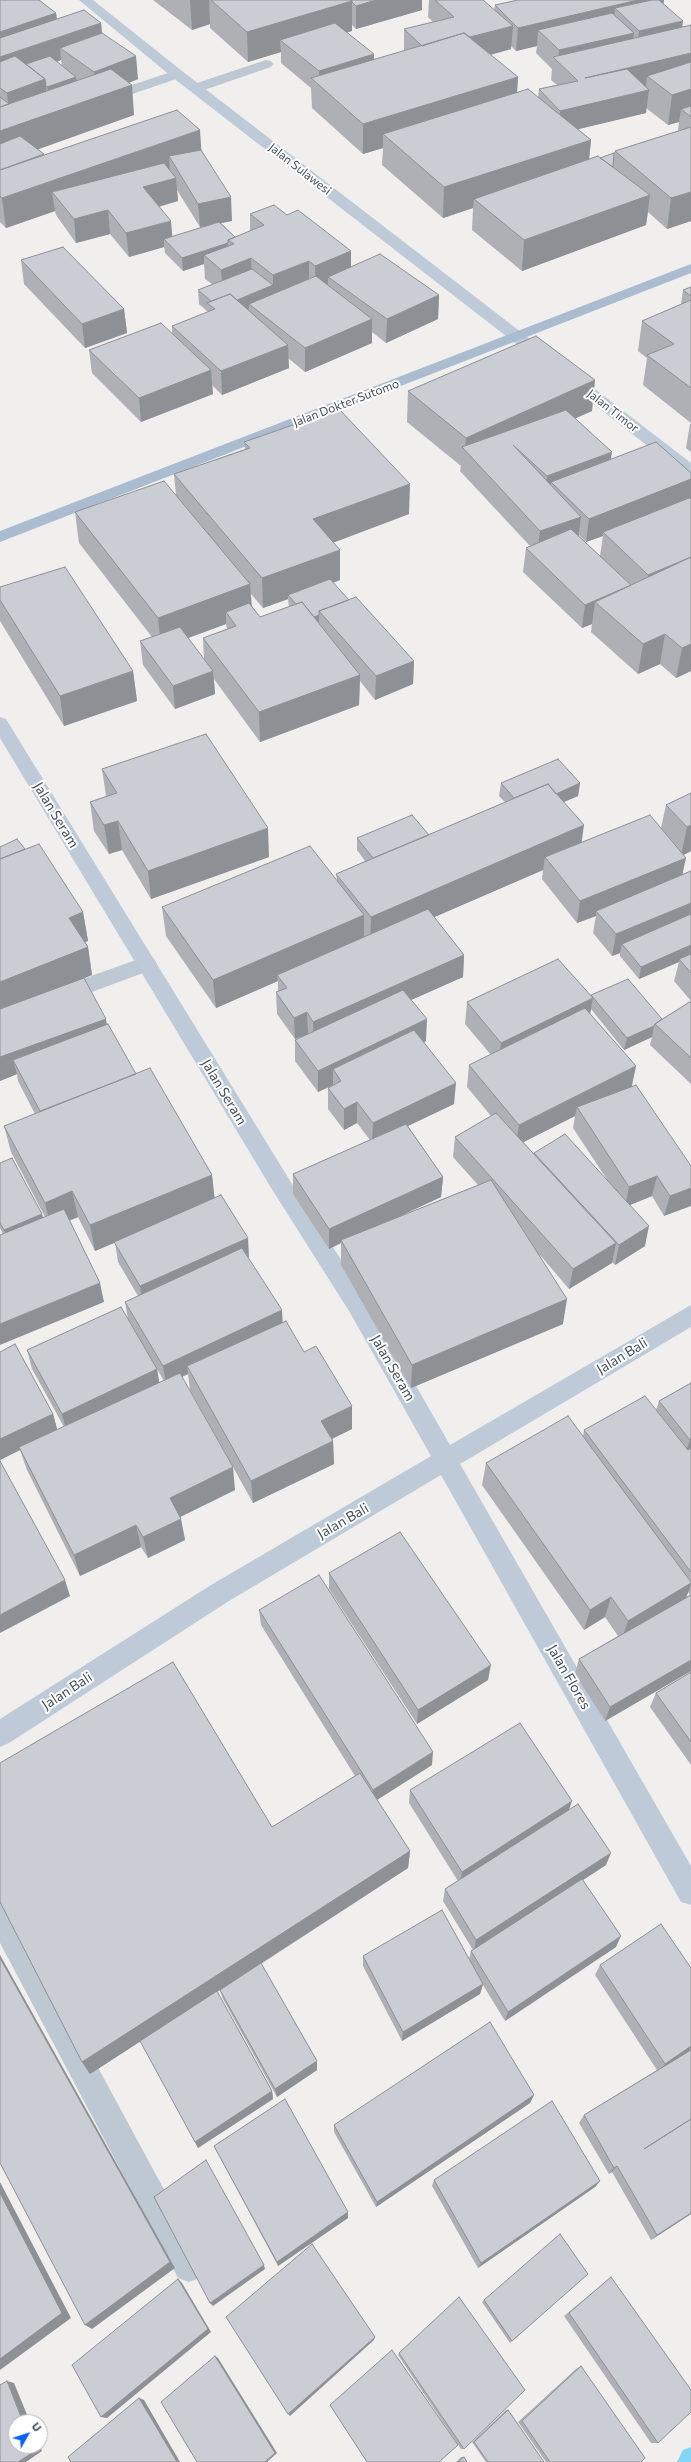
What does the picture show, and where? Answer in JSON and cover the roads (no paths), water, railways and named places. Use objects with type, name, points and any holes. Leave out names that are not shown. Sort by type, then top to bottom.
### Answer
[{"type":"main road","name":"Jalan Sulawesi","points":[[85,0],[177,74],[516,337]]},
{"type":"main road","name":"Jalan Dokter Sutomo","points":[[0,537],[691,268]]},
{"type":"main road","name":"Jalan Timor","points":[[516,337],[691,471]]},
{"type":"main road","name":"Jalan Seram","points":[[0,723],[281,1185],[357,1304],[446,1461]]},
{"type":"main road","name":"Jalan Bali","points":[[0,1734],[220,1593],[691,1315]]},
{"type":"main road","name":"Jalan Flores","points":[[446,1461],[691,1892]]},
{"type":"street","points":[[196,88],[266,64]]},
{"type":"street","points":[[88,104],[177,74]]},
{"type":"street","points":[[44,1001],[147,964]]},
{"type":"street","points":[[0,1915],[189,2267]]},
{"type":"waterway","points":[[688,2462],[691,2458]]}]
